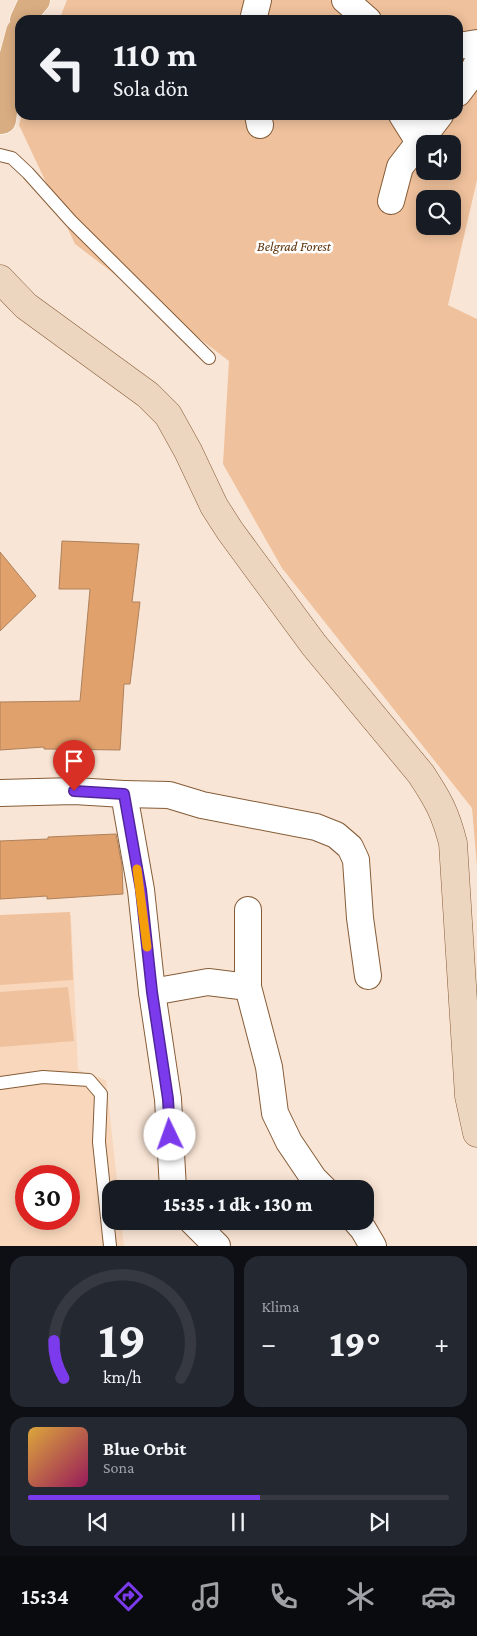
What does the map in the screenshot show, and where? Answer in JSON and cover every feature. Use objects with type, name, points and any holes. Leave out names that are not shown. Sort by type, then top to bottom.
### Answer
[{"type":"main road","points":[[26,15],[36,0]]},
{"type":"main road","points":[[1,121],[7,80],[15,50]]},
{"type":"street","points":[[345,0],[362,15]]},
{"type":"street","points":[[463,45],[477,42]]},
{"type":"street","points":[[463,86],[477,64]]},
{"type":"street","points":[[405,120],[416,137]]},
{"type":"street","points":[[424,135],[436,120]]},
{"type":"street","points":[[391,201],[400,167],[416,146]]},
{"type":"street","points":[[0,279],[26,306],[148,394],[168,415],[188,451],[214,506],[230,531],[314,645],[421,774],[436,796],[446,817],[453,843],[469,1096],[477,1133]]},
{"type":"street","points":[[0,793],[74,791],[169,795],[202,805],[316,827],[336,835],[350,847],[356,860],[360,918],[368,976]]},
{"type":"street","points":[[124,794],[141,890],[152,992],[168,1099],[172,1180]]},
{"type":"street","points":[[248,910],[248,987],[269,1067],[275,1113],[289,1142],[315,1180]]},
{"type":"street","points":[[152,992],[208,982],[248,987]]},
{"type":"street","points":[[201,1230],[217,1246]]},
{"type":"street","points":[[365,1230],[373,1246]]},
{"type":"lane","points":[[0,155],[12,158],[28,173],[71,221],[209,358]]},
{"type":"lane","points":[[0,1082],[43,1077],[89,1080],[101,1094],[99,1142],[110,1246]]},
{"type":"shaded area","points":[[71,915],[78,1070],[106,1080],[117,1180],[102,1180],[102,1230],[122,1230],[124,1246],[0,1246],[0,916]]},
{"type":"green space","name":"Belgrad Forest","points":[[67,0],[477,0],[477,180],[448,305],[477,319],[477,866],[472,808],[282,568],[223,464],[229,361],[75,244],[19,125],[20,120],[463,120],[463,15],[61,15]]},
{"type":"green space","points":[[70,912],[73,980],[0,985],[0,915]]},
{"type":"green space","points":[[68,987],[74,1041],[0,1047],[0,992]]},
{"type":"building","points":[[62,541],[139,544],[132,602],[140,602],[130,684],[124,684],[120,750],[44,749],[44,747],[0,750],[0,702],[80,701],[90,589],[59,589]]},
{"type":"building","points":[[0,552],[36,596],[0,631]]},
{"type":"building","points":[[116,834],[122,866],[123,894],[47,899],[47,896],[0,899],[0,841]]},
{"type":"slow traffic","points":[[137,869],[147,947]]},
{"type":"route","points":[[74,791],[124,794],[141,890],[152,992],[168,1099],[170,1135]]}]
